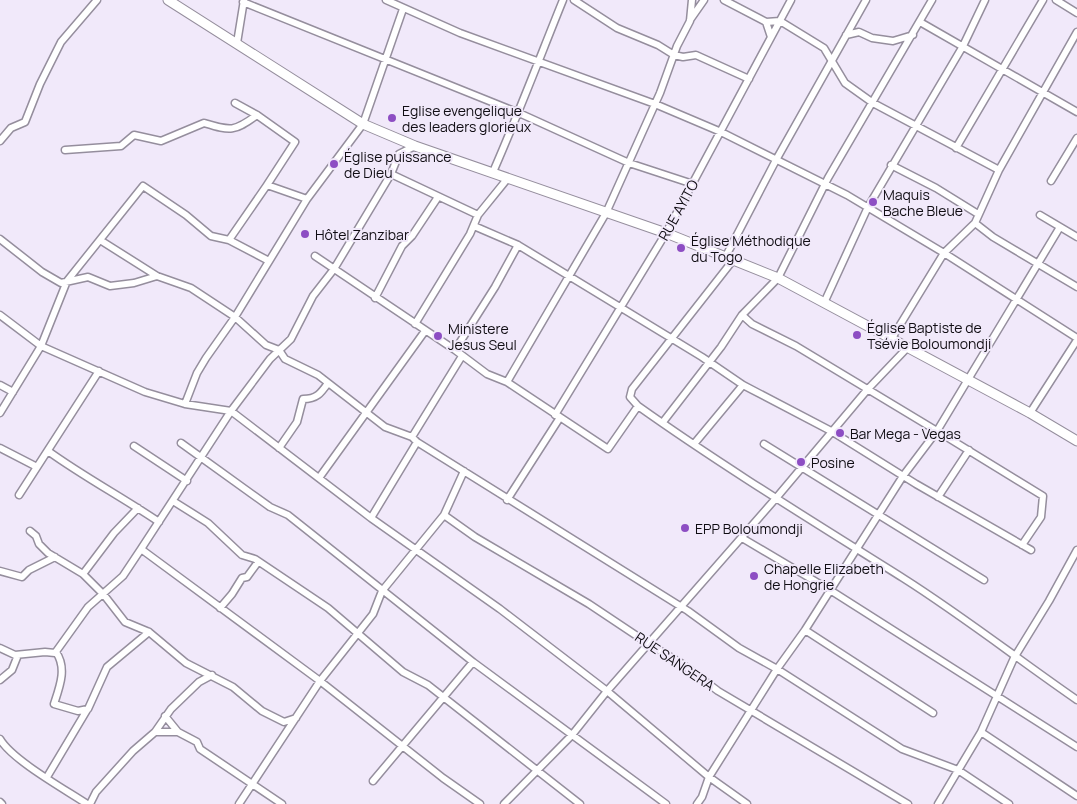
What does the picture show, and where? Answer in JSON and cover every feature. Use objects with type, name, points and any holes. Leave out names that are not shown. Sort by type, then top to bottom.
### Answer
[{"type":"street","points":[[0,141],[11,128],[25,122],[40,84],[61,42],[97,0]]},
{"type":"street","points":[[386,0],[460,33],[538,60],[654,104],[721,132],[868,207],[1016,298],[1077,339],[1030,413]]},
{"type":"street","points":[[493,172],[520,113],[538,60],[563,0]]},
{"type":"street","points":[[574,0],[617,28],[658,45],[674,55],[683,57],[696,55],[749,79]]},
{"type":"street","points":[[690,21],[692,0]]},
{"type":"street","points":[[507,382],[606,213],[630,162],[674,55],[690,21],[704,0]]},
{"type":"street","points":[[726,0],[766,22],[780,21],[824,48],[845,83],[914,126],[999,170]]},
{"type":"street","name":"RUE AYITO","points":[[508,500],[666,233],[791,0]]},
{"type":"street","points":[[866,0],[776,160],[730,258],[629,393],[630,397],[638,406],[729,469],[857,548],[979,630],[1014,658],[1077,700]]},
{"type":"street","points":[[663,422],[721,347],[742,315],[778,278],[825,184],[932,0]]},
{"type":"street","points":[[824,303],[868,207],[914,126],[963,46],[985,0]]},
{"type":"street","points":[[956,148],[1043,0]]},
{"type":"street","points":[[1056,0],[1077,13]]},
{"type":"street","points":[[173,1],[363,124],[415,146],[666,233],[778,278],[1030,413],[1077,441]]},
{"type":"street","points":[[237,44],[244,1],[520,113],[630,162],[693,184]]},
{"type":"street","points":[[185,404],[197,373],[235,317],[307,199],[363,124],[403,9]]},
{"type":"street","points":[[766,22],[771,37]]},
{"type":"street","points":[[920,22],[1077,112]]},
{"type":"street","points":[[846,34],[859,32],[872,38],[894,41],[913,35]]},
{"type":"street","points":[[892,338],[944,253],[975,223],[999,170],[1077,32]]},
{"type":"street","points":[[229,240],[295,142],[257,115],[235,103]]},
{"type":"street","points":[[65,150],[121,146],[134,135],[161,141],[204,123],[228,130],[246,124],[257,115]]},
{"type":"street","points":[[1051,181],[1077,138]]},
{"type":"street","points":[[56,652],[88,607],[104,595],[123,576],[187,481],[231,411],[270,359],[291,339],[313,296],[334,270],[391,174],[398,154],[415,146]]},
{"type":"street","points":[[892,165],[936,188],[978,214]]},
{"type":"street","points":[[391,174],[478,215]]},
{"type":"street","points":[[415,324],[474,226],[478,215],[508,178]]},
{"type":"street","points":[[267,184],[307,199]]},
{"type":"street","points":[[0,413],[41,346],[66,282],[142,186],[186,215],[210,236],[229,240],[269,262]]},
{"type":"street","points":[[375,298],[402,246],[412,236],[438,197]]},
{"type":"street","points":[[1040,216],[1076,234]]},
{"type":"street","points":[[975,223],[993,237],[1077,287]]},
{"type":"street","points":[[474,226],[518,246],[621,307],[743,385],[831,431],[938,497],[1031,550]]},
{"type":"street","points":[[697,804],[702,798],[709,777],[777,669],[805,630],[903,476],[937,431],[1060,227]]},
{"type":"street","points":[[0,239],[42,272],[61,283],[88,278],[110,286],[134,283],[157,276]]},
{"type":"street","points":[[100,240],[157,276],[192,288],[235,317],[266,345],[279,350],[285,359],[318,375],[367,411],[385,427],[412,436],[417,442],[508,500],[681,606],[739,648],[777,669],[902,749],[958,770],[1009,804]]},
{"type":"street","points":[[455,350],[495,287],[518,246]]},
{"type":"street","points":[[315,256],[455,350],[487,374],[507,382],[557,417],[608,449],[638,406]]},
{"type":"street","points":[[0,315],[41,346],[145,392],[185,404],[231,411],[370,518],[500,609],[607,690],[709,777],[747,804]]},
{"type":"street","points":[[742,315],[752,324],[796,346],[1043,496],[1041,517],[1022,545]]},
{"type":"street","points":[[319,478],[425,331]]},
{"type":"street","points":[[504,804],[535,770],[572,735],[607,690],[742,538],[831,431],[908,347]]},
{"type":"street","points":[[412,436],[462,356]]},
{"type":"street","points":[[19,495],[99,371]]},
{"type":"street","points":[[279,448],[297,422],[303,400],[312,399],[321,394],[328,383]]},
{"type":"street","points":[[0,385],[13,392]]},
{"type":"street","points":[[694,444],[743,385]]},
{"type":"street","points":[[370,518],[417,442]]},
{"type":"street","points":[[181,443],[270,507],[288,515],[474,662],[666,804]]},
{"type":"street","points":[[764,444],[984,580]]},
{"type":"street","points":[[134,446],[187,481]]},
{"type":"street","points":[[0,448],[37,467]]},
{"type":"street","points":[[938,497],[969,450]]},
{"type":"street","points":[[48,451],[85,478],[160,522]]},
{"type":"street","points":[[239,804],[320,681],[373,614],[382,590],[444,515],[464,471]]},
{"type":"street","points":[[173,501],[208,523],[242,556],[258,562],[328,608],[403,672],[428,684],[580,804]]},
{"type":"street","points":[[83,574],[114,533],[138,508]]},
{"type":"street","name":"RUE SANGERA","points":[[444,515],[483,542],[589,604],[681,663],[718,691],[908,804]]},
{"type":"street","points":[[30,531],[36,536],[39,544],[83,574],[104,595],[124,622],[149,632],[186,663],[233,687],[262,711],[284,722],[296,718]]},
{"type":"street","points":[[742,538],[830,590],[1077,747]]},
{"type":"street","points":[[141,549],[320,681],[403,744],[442,778],[480,804]]},
{"type":"street","points":[[938,804],[981,732],[1014,658],[1049,601],[1077,550]]},
{"type":"street","points":[[0,571],[22,577],[29,570],[55,556]]},
{"type":"street","points":[[220,608],[228,600],[242,578],[247,577],[258,562]]},
{"type":"street","points":[[805,630],[933,713]]},
{"type":"street","points":[[47,778],[97,692],[107,666],[149,632]]},
{"type":"street","points":[[0,648],[18,655],[56,652]]},
{"type":"street","points":[[56,652],[62,661],[61,685],[54,704],[78,712],[87,710]]},
{"type":"street","points":[[0,680],[12,670],[18,655]]},
{"type":"street","points":[[374,781],[443,696],[474,662]]},
{"type":"street","points":[[0,739],[16,755],[47,778],[89,804],[96,792],[133,751],[155,732],[165,716],[188,691],[212,675]]},
{"type":"street","points":[[165,716],[178,732],[197,742],[200,749],[282,804]]},
{"type":"street","points":[[155,732],[178,732]]},
{"type":"street","points":[[981,732],[1077,796]]},
{"type":"place","name":"Eglise evengelique des leaders glorieux","points":[[392,118]]},
{"type":"place","name":"Église puissance de Dieu","points":[[334,164]]},
{"type":"place","name":"Maquis Bache Bleue","points":[[873,202]]},
{"type":"place","name":"Hôtel Zanzibar","points":[[305,234]]},
{"type":"place","name":"Église Méthodique du Togo","points":[[681,248]]},
{"type":"place","name":"Église Baptiste de Tsévie Boloumondji","points":[[857,335]]},
{"type":"place","name":"Ministere Jesus Seul","points":[[438,336]]},
{"type":"place","name":"Bar Mega - Vegas","points":[[840,433]]},
{"type":"place","name":"Posine","points":[[801,462]]},
{"type":"place","name":"EPP Boloumondji","points":[[685,528]]},
{"type":"place","name":"Chapelle Elizabeth de Hongrie","points":[[754,576]]}]
